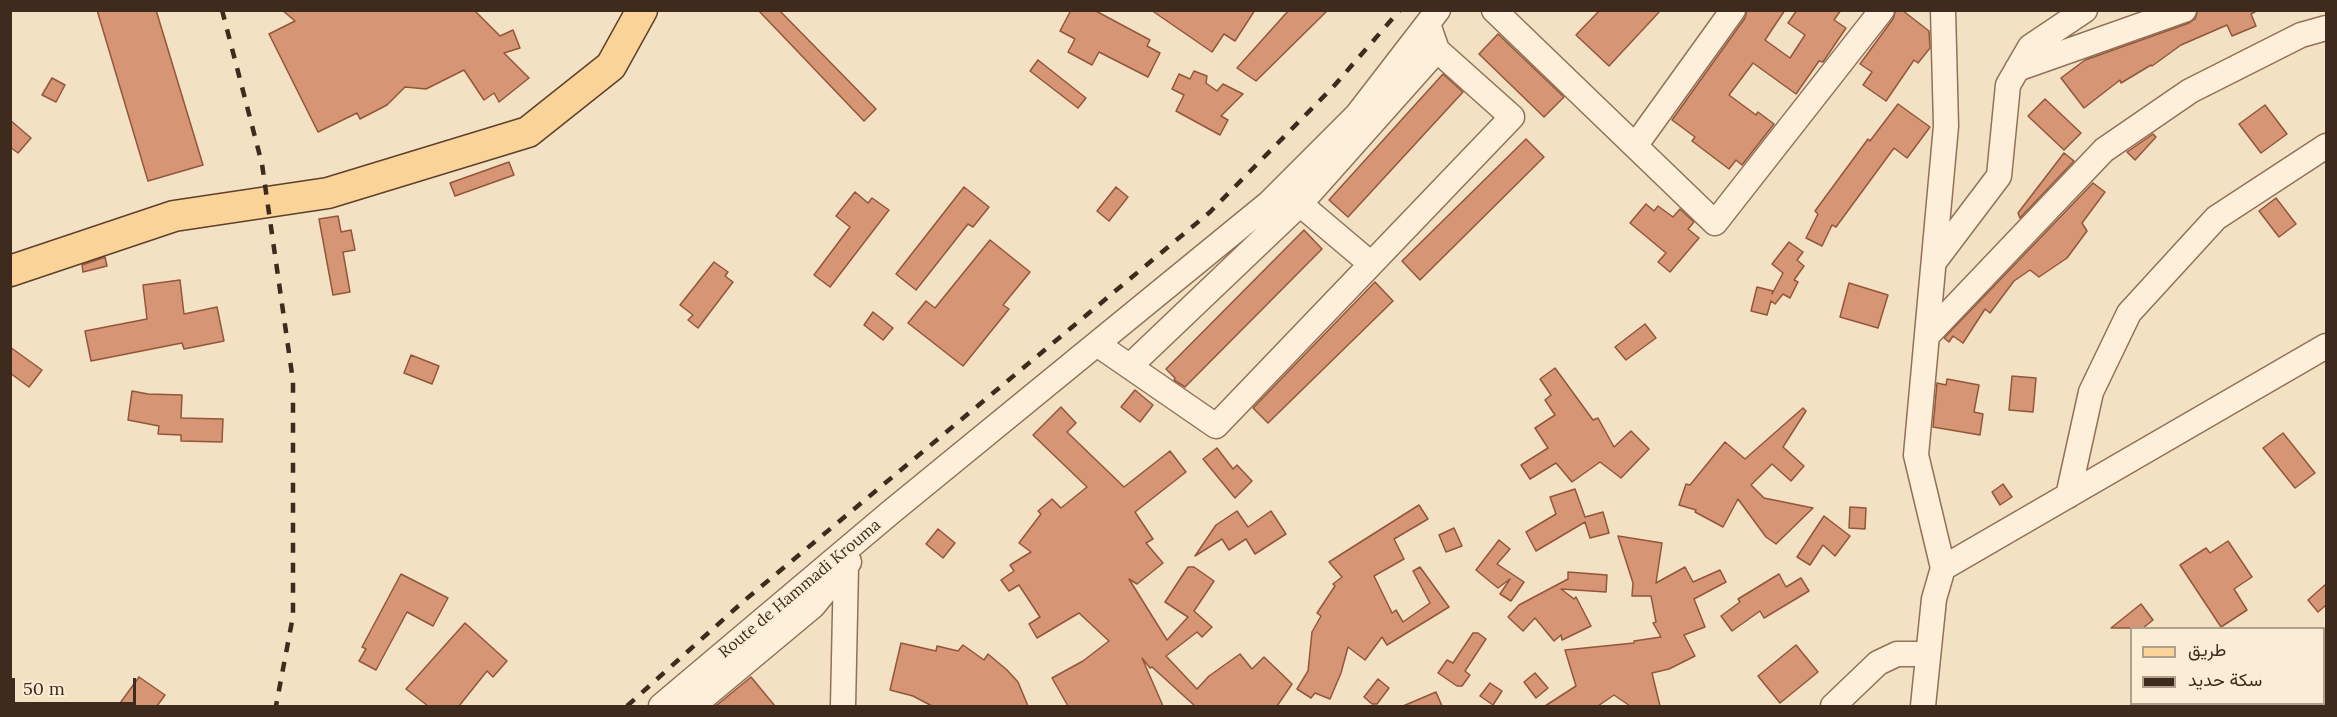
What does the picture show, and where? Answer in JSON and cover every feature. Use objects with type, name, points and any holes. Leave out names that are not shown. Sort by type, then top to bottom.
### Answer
[{"type":"main road","points":[[10,271],[174,216],[328,193],[528,132],[611,66],[642,10]]},
{"type":"street","points":[[1494,10],[1715,223],[1882,10]]},
{"type":"street","points":[[1635,146],[1733,10]]},
{"type":"street","points":[[1923,706],[1934,599],[1943,568],[1916,455],[1946,126],[1942,10]]},
{"type":"street","points":[[1933,263],[1999,176],[2008,85],[2030,46],[2085,10]]},
{"type":"street","points":[[2018,69],[2184,10]]},
{"type":"street","points":[[1097,344],[1216,426],[1512,117],[1437,50],[1433,17]]},
{"type":"street","points":[[891,512],[1269,203],[1357,116],[1433,17]]},
{"type":"street","points":[[1927,336],[2104,150],[2190,92],[2301,35],[2326,28]]},
{"type":"street","points":[[1130,366],[1300,204],[1437,50]]},
{"type":"street","points":[[2068,496],[2091,392],[2129,313],[2216,218],[2326,146]]},
{"type":"street","points":[[1300,204],[1371,264]]},
{"type":"street","points":[[1943,568],[2326,346]]},
{"type":"street","name":"Route de Hammadi Krouma","points":[[693,706],[813,606],[891,512]]},
{"type":"street","name":"Route de Hammadi Krouma","points":[[661,706],[891,512]]},
{"type":"street","points":[[843,706],[846,567]]},
{"type":"street","points":[[1833,706],[1878,663],[1897,654],[1928,654]]},
{"type":"building","points":[[97,10],[156,10],[203,165],[148,181]]},
{"type":"building","points":[[282,10],[474,10],[500,36],[513,30],[520,48],[504,53],[529,78],[499,102],[494,93],[484,100],[464,70],[426,89],[405,87],[387,105],[360,119],[357,113],[318,132],[269,34],[295,21]]},
{"type":"building","points":[[758,10],[779,10],[876,109],[864,121]]},
{"type":"building","points":[[1071,10],[1094,10],[1150,40],[1147,46],[1160,53],[1148,77],[1099,52],[1092,65],[1068,52],[1075,39],[1060,31]]},
{"type":"building","points":[[1151,10],[1255,10],[1235,41],[1224,34],[1212,52]]},
{"type":"building","points":[[1289,10],[1328,10],[1256,81],[1237,68]]},
{"type":"building","points":[[1600,10],[1661,10],[1609,66],[1576,35]]},
{"type":"building","points":[[1747,10],[1785,10],[1765,40],[1790,58],[1805,35],[1788,23],[1797,10],[1841,10],[1834,20],[1846,28],[1823,62],[1819,61],[1796,94],[1753,63],[1729,95],[1756,115],[1758,112],[1774,124],[1742,165],[1736,160],[1729,169],[1692,141],[1695,137],[1672,120],[1745,18]]},
{"type":"building","points":[[1896,10],[1902,10],[1929,31],[1930,48],[1918,63],[1914,60],[1886,101],[1863,85],[1872,72],[1860,64],[1893,19]]},
{"type":"building","points":[[2198,10],[2258,10],[2251,14],[2256,26],[2232,36],[2227,25],[2181,45],[2152,66],[2121,83],[2120,80],[2084,108],[2061,78],[2085,60],[2189,23],[2195,19]]},
{"type":"building","points":[[1498,34],[1564,97],[1544,117],[1479,54]]},
{"type":"building","points":[[1038,60],[1086,98],[1078,108],[1030,71]]},
{"type":"building","points":[[1194,71],[1207,76],[1206,83],[1217,91],[1223,84],[1243,94],[1221,116],[1228,120],[1220,135],[1176,111],[1184,95],[1172,89],[1179,74],[1190,79]]},
{"type":"building","points":[[1443,74],[1463,92],[1348,217],[1329,200]]},
{"type":"building","points":[[52,78],[65,85],[56,102],[42,95]]},
{"type":"building","points":[[2045,99],[2081,133],[2064,150],[2028,116]]},
{"type":"building","points":[[1898,104],[1930,127],[1907,158],[1894,148],[1836,227],[1832,225],[1822,246],[1806,238],[1818,214],[1815,211],[1868,139],[1870,141]]},
{"type":"building","points":[[2265,105],[2287,134],[2261,153],[2239,124]]},
{"type":"building","points":[[10,120],[31,138],[18,153],[10,147]]},
{"type":"building","points":[[2153,134],[2156,137],[2135,160],[2127,152]]},
{"type":"building","points":[[1526,139],[1544,157],[1420,280],[1402,261]]},
{"type":"building","points":[[2064,153],[2074,161],[2020,218],[2018,213]]},
{"type":"building","points":[[509,162],[514,175],[455,196],[450,183]]},
{"type":"building","points":[[2093,183],[2105,192],[2082,223],[2087,231],[2067,258],[2039,277],[2030,270],[2014,281],[1990,313],[1985,309],[1963,343],[1953,336],[1949,342],[1944,338]]},
{"type":"building","points":[[964,187],[989,207],[973,227],[968,224],[916,290],[896,274]]},
{"type":"building","points":[[1116,187],[1128,197],[1109,221],[1097,211]]},
{"type":"building","points":[[855,192],[868,203],[872,198],[889,210],[830,287],[814,275],[850,227],[836,216]]},
{"type":"building","points":[[2276,198],[2296,224],[2279,237],[2259,211]]},
{"type":"building","points":[[1646,204],[1654,211],[1658,206],[1673,217],[1680,209],[1694,222],[1688,229],[1699,238],[1670,272],[1658,262],[1666,253],[1630,223]]},
{"type":"building","points":[[338,216],[341,232],[351,230],[355,250],[343,252],[350,292],[333,295],[319,219]]},
{"type":"building","points":[[1304,230],[1322,249],[1185,387],[1174,380],[1175,378],[1166,369]]},
{"type":"building","points":[[990,240],[1030,272],[1003,305],[1009,309],[963,366],[908,323],[926,301],[935,308]]},
{"type":"building","points":[[1789,242],[1803,252],[1797,260],[1804,266],[1794,280],[1798,282],[1790,298],[1783,294],[1775,304],[1771,301],[1767,315],[1751,311],[1757,287],[1773,291],[1772,294],[1783,273],[1772,264]]},
{"type":"building","points":[[105,257],[107,266],[83,272],[82,265]]},
{"type":"building","points":[[714,262],[728,272],[725,276],[733,282],[698,328],[688,320],[693,315],[680,305]]},
{"type":"building","points":[[180,280],[184,314],[217,307],[224,341],[184,349],[182,343],[91,361],[85,331],[147,319],[143,285]]},
{"type":"building","points":[[1375,282],[1393,301],[1268,423],[1253,408]]},
{"type":"building","points":[[1849,283],[1888,295],[1878,328],[1840,317]]},
{"type":"building","points":[[873,312],[893,328],[883,340],[864,325]]},
{"type":"building","points":[[1645,324],[1656,338],[1626,360],[1615,347]]},
{"type":"building","points":[[10,347],[42,370],[29,387],[10,373]]},
{"type":"building","points":[[411,355],[439,366],[432,384],[404,373]]},
{"type":"building","points":[[1555,368],[1593,420],[1598,418],[1614,447],[1631,431],[1649,449],[1621,478],[1600,462],[1572,482],[1556,463],[1530,479],[1521,465],[1548,448],[1535,428],[1555,415],[1545,400],[1551,395],[1540,379]]},
{"type":"building","points":[[2012,376],[2036,378],[2033,412],[2009,410]]},
{"type":"building","points":[[1947,379],[1979,385],[1974,412],[1983,414],[1980,435],[1933,427],[1937,383],[1946,385]]},
{"type":"building","points":[[1135,390],[1153,405],[1140,422],[1121,407]]},
{"type":"building","points":[[132,391],[182,395],[181,418],[223,419],[222,442],[181,441],[181,435],[158,434],[159,426],[128,420]]},
{"type":"building","points":[[1061,407],[1076,423],[1067,432],[1124,487],[1170,451],[1186,472],[1135,512],[1153,539],[1146,543],[1163,563],[1137,584],[1129,579],[1167,640],[1188,617],[1165,602],[1188,567],[1194,567],[1214,581],[1194,611],[1212,627],[1202,637],[1197,632],[1166,656],[1197,689],[1209,676],[1240,654],[1252,669],[1264,657],[1292,684],[1277,706],[1195,706],[1152,667],[1150,668],[1142,658],[1163,706],[1068,706],[1052,678],[1083,661],[1109,641],[1079,613],[1037,638],[1029,624],[1040,617],[1019,585],[1009,591],[1001,580],[1014,571],[1010,565],[1031,552],[1019,543],[1041,514],[1038,511],[1052,499],[1061,508],[1087,487],[1033,435]]},
{"type":"building","points":[[1803,408],[1806,411],[1783,447],[1804,466],[1791,481],[1772,464],[1751,485],[1764,498],[1813,508],[1776,544],[1766,537],[1738,499],[1723,527],[1695,512],[1696,510],[1679,505],[1686,484],[1690,485],[1725,442],[1745,459]]},
{"type":"building","points":[[2283,433],[2315,473],[2295,488],[2263,448]]},
{"type":"building","points":[[1217,448],[1233,469],[1237,465],[1252,481],[1235,498],[1203,459]]},
{"type":"building","points":[[2003,484],[2012,497],[2000,505],[1992,492]]},
{"type":"building","points":[[1575,489],[1585,517],[1603,512],[1609,533],[1590,538],[1585,522],[1536,551],[1526,532],[1556,514],[1550,497]]},
{"type":"building","points":[[1419,505],[1428,519],[1394,539],[1404,559],[1374,576],[1392,613],[1396,610],[1403,622],[1430,603],[1413,571],[1420,567],[1449,607],[1387,645],[1382,637],[1365,660],[1348,647],[1341,673],[1330,699],[1315,693],[1311,698],[1297,689],[1308,671],[1312,632],[1321,616],[1317,613],[1335,586],[1333,584],[1342,577],[1329,562]]},
{"type":"building","points":[[1850,507],[1866,508],[1865,529],[1849,528]]},
{"type":"building","points":[[1237,511],[1248,527],[1271,511],[1286,534],[1255,554],[1246,539],[1229,550],[1222,539],[1195,556],[1216,525]]},
{"type":"building","points":[[1824,516],[1850,536],[1835,556],[1823,545],[1810,565],[1797,557]]},
{"type":"building","points":[[1454,528],[1462,546],[1446,552],[1439,535]]},
{"type":"building","points":[[938,529],[955,543],[943,558],[926,544]]},
{"type":"building","points":[[1618,536],[1662,543],[1656,583],[1685,567],[1693,582],[1720,570],[1726,582],[1694,599],[1705,627],[1684,635],[1695,656],[1669,669],[1652,673],[1660,706],[1630,706],[1614,695],[1598,706],[1545,706],[1576,686],[1565,650],[1634,643],[1634,641],[1661,637],[1653,623],[1656,622],[1651,596],[1632,596],[1633,583]]},
{"type":"building","points":[[1499,540],[1510,549],[1497,564],[1524,582],[1511,601],[1500,594],[1510,579],[1498,588],[1476,570]]},
{"type":"building","points":[[2228,541],[2252,577],[2234,589],[2247,610],[2221,627],[2180,565],[2206,548],[2210,553]]},
{"type":"building","points":[[1568,572],[1607,575],[1606,592],[1561,589],[1574,599],[1576,597],[1591,626],[1562,640],[1561,635],[1554,641],[1535,618],[1523,631],[1508,617],[1519,605],[1568,579]]},
{"type":"building","points":[[401,574],[448,598],[433,626],[407,612],[376,670],[359,661],[366,649],[362,647]]},
{"type":"building","points":[[1779,574],[1786,587],[1801,578],[1809,591],[1764,618],[1760,611],[1732,631],[1721,616],[1740,602],[1738,599]]},
{"type":"building","points":[[2326,584],[2326,605],[2318,612],[2308,600]]},
{"type":"building","points":[[2141,604],[2153,620],[2144,627],[2111,628]]},
{"type":"building","points":[[465,623],[507,661],[493,677],[487,671],[459,706],[428,706],[406,689]]},
{"type":"building","points":[[1473,633],[1478,633],[1486,639],[1465,671],[1470,675],[1462,686],[1457,686],[1438,673],[1447,660],[1453,663]]},
{"type":"building","points":[[901,643],[936,651],[937,646],[958,651],[963,645],[984,660],[988,654],[1018,682],[1028,706],[932,706],[913,696],[890,690]]},
{"type":"building","points":[[1796,645],[1818,672],[1780,703],[1758,676]]},
{"type":"building","points":[[1535,673],[1548,688],[1536,698],[1524,682]]},
{"type":"building","points":[[139,677],[165,695],[157,706],[118,706]]},
{"type":"building","points":[[751,677],[775,706],[715,706],[717,705]]},
{"type":"building","points":[[1378,679],[1389,688],[1377,704],[1372,704],[1364,697]]},
{"type":"building","points":[[1490,683],[1502,691],[1493,705],[1480,696]]},
{"type":"building","points":[[1436,692],[1442,706],[1403,706]]},
{"type":"railway","points":[[222,10],[262,164],[293,381],[293,616],[276,706]]},
{"type":"railway","points":[[627,706],[745,600],[1210,212],[1333,87],[1400,10]]}]
